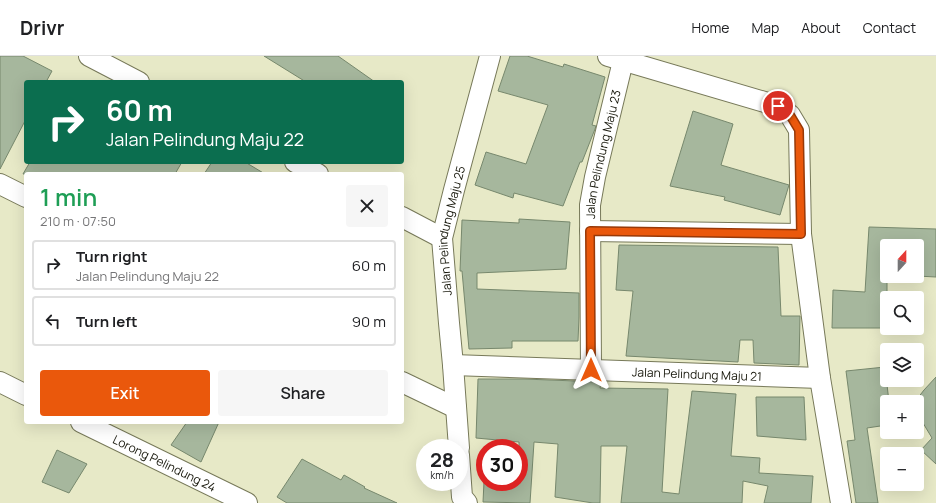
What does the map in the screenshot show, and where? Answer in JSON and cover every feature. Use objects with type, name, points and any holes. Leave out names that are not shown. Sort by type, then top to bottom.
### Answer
[{"type":"street","points":[[89,56],[136,80]]},
{"type":"street","name":"Jalan Pelindung Maju 25","points":[[458,439],[442,238],[490,56]]},
{"type":"street","points":[[615,58],[778,106],[790,115],[799,130],[801,234],[820,378],[841,503]]},
{"type":"street","name":"Jalan Pelindung Maju 23","points":[[591,370],[590,204],[615,58]]},
{"type":"street","points":[[299,164],[314,172]]},
{"type":"street","points":[[0,184],[24,196]]},
{"type":"street","points":[[404,218],[442,238]]},
{"type":"street","points":[[590,231],[801,234]]},
{"type":"street","name":"Jalan Pelindung Maju 21","points":[[453,365],[820,378]]},
{"type":"street","points":[[0,382],[24,394]]},
{"type":"street","points":[[404,383],[456,408]]},
{"type":"street","name":"Lorong Pelindung 24","points":[[85,424],[247,503]]},
{"type":"street","points":[[462,491],[462,497],[467,503]]},
{"type":"building","points":[[0,56],[23,56],[52,71],[47,80],[24,80],[24,123],[0,169]]},
{"type":"building","points":[[264,56],[338,56],[372,80],[303,80]]},
{"type":"building","points":[[510,56],[527,56],[563,67],[564,64],[605,77],[592,125],[596,126],[563,206],[514,193],[513,198],[475,185],[486,152],[526,164],[548,105],[498,91]]},
{"type":"building","points":[[693,111],[733,124],[721,165],[789,185],[780,215],[724,200],[725,197],[670,186]]},
{"type":"building","points":[[29,164],[181,164],[176,172],[24,172]]},
{"type":"building","points":[[211,164],[248,164],[262,172],[205,172]]},
{"type":"building","points":[[519,219],[570,222],[566,269],[477,273],[477,289],[579,293],[578,341],[512,341],[512,348],[469,349],[462,271],[460,271],[462,220],[519,223]]},
{"type":"building","points":[[869,227],[936,229],[936,277],[924,276],[924,239],[880,239],[880,283],[887,283],[887,291],[880,291],[880,328],[832,328],[833,290],[865,292]]},
{"type":"building","points":[[619,245],[778,247],[781,316],[800,316],[799,365],[754,363],[753,340],[740,340],[738,362],[626,356],[633,291],[616,290]]},
{"type":"building","points":[[880,368],[880,387],[887,387],[888,395],[880,395],[880,426],[867,428],[878,503],[856,503],[847,441],[855,440],[846,371]]},
{"type":"building","points":[[936,377],[936,464],[924,453],[924,447],[932,438],[924,425],[924,395],[920,395]]},
{"type":"building","points":[[478,379],[601,382],[600,388],[668,389],[662,492],[679,494],[692,391],[736,394],[731,456],[760,458],[759,473],[813,476],[811,503],[764,503],[768,486],[743,481],[742,503],[621,503],[627,446],[601,446],[600,503],[555,497],[558,444],[534,442],[530,503],[483,502],[484,491],[528,491],[528,439],[476,438]]},
{"type":"building","points":[[756,397],[804,397],[806,440],[757,436]]},
{"type":"building","points":[[186,424],[218,424],[201,462],[171,445]]},
{"type":"building","points":[[57,450],[87,464],[69,493],[42,482]]},
{"type":"building","points":[[302,459],[341,480],[344,475],[365,487],[364,488],[397,503],[287,503],[277,497]]},
{"type":"route","points":[[591,370],[590,231],[801,234],[799,130],[790,115],[778,106]]}]
